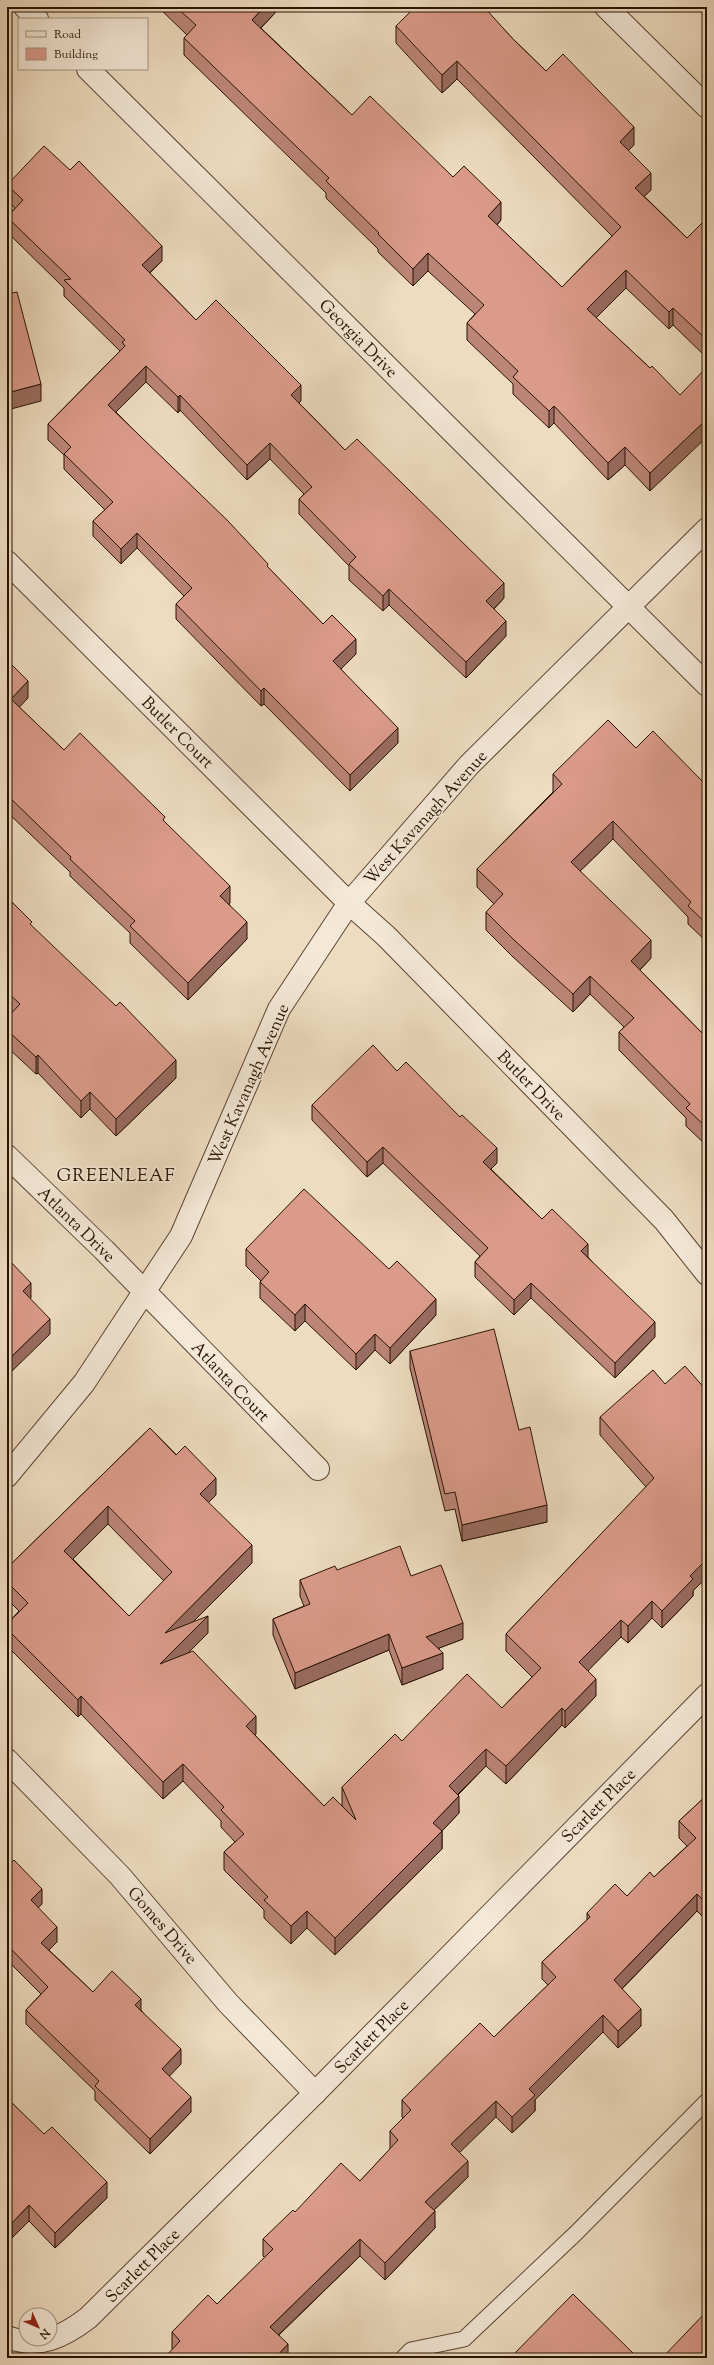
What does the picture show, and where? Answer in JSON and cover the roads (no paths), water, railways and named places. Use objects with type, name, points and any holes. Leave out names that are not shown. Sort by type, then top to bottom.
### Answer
[{"type":"street","points":[[25,7],[36,18]]},
{"type":"street","points":[[606,7],[707,107]]},
{"type":"street","name":"Georgia Drive","points":[[89,70],[707,685]]},
{"type":"street","name":"West Kavanagh Avenue","points":[[7,1476],[84,1383],[181,1236],[279,1009],[349,903],[469,765],[707,529]]},
{"type":"street","name":"Butler Court","points":[[7,562],[349,903]]},
{"type":"street","name":"Butler Drive","points":[[349,903],[392,941],[664,1220],[707,1274]]},
{"type":"street","name":"Atlanta Drive","points":[[7,1156],[145,1292]]},
{"type":"street","name":"Atlanta Court","points":[[145,1292],[318,1469]]},
{"type":"street","name":"Scarlett Place","points":[[11,2339],[35,2343],[54,2339],[72,2330],[88,2318],[315,2093],[707,1695]]},
{"type":"street","name":"Gomes Drive","points":[[7,1760],[120,1876],[228,2003],[315,2093]]},
{"type":"lane","points":[[403,2358],[411,2350],[464,2339],[574,2234],[707,2101]]},
{"type":"district","name":"GREENLEAF","points":[[116,1175]]}]
